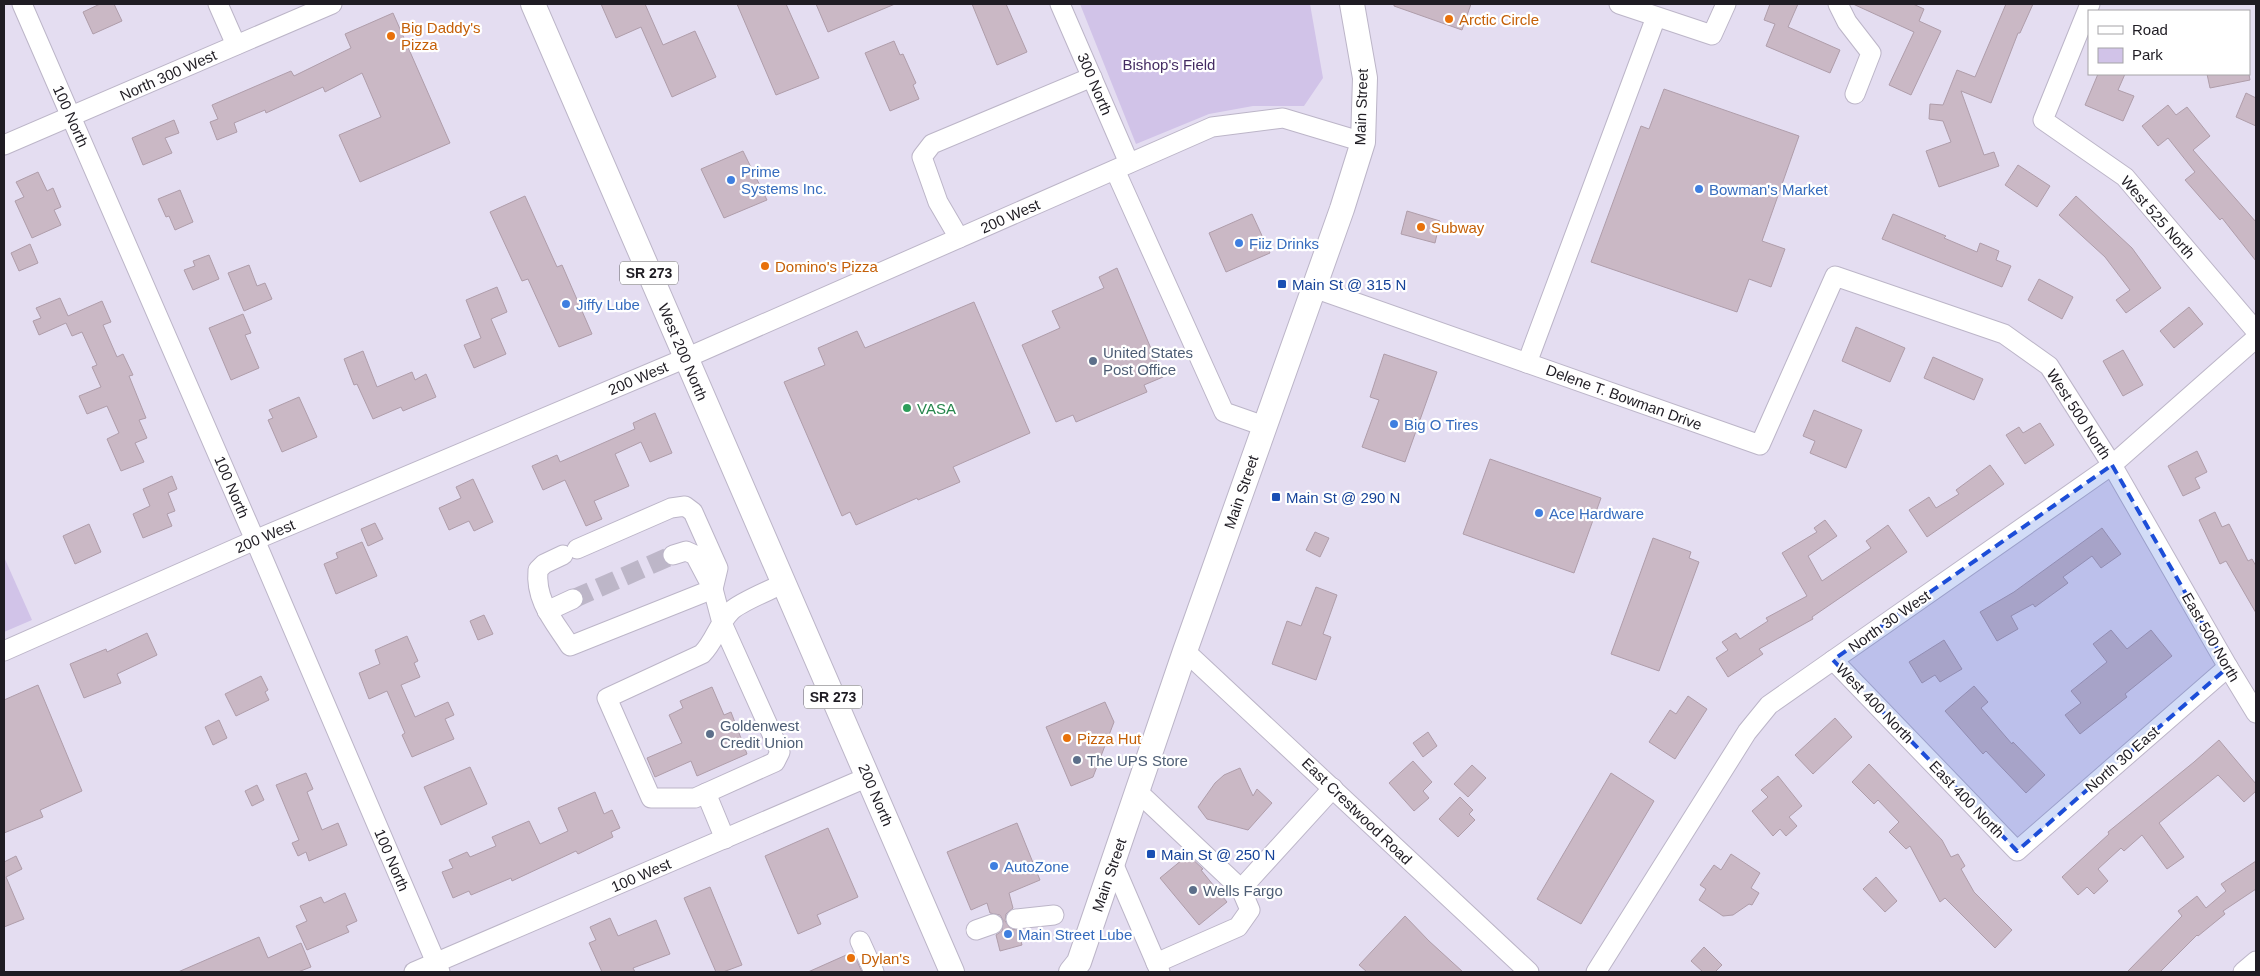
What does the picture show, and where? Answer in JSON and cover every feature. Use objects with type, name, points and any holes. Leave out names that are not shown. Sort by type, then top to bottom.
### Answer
[{"type":"main road","name":"West 200 North","points":[[532,4],[799,618]]},
{"type":"main road","name":"Main Street","points":[[1072,972],[1079,962],[1138,792],[1184,651],[1314,288],[1363,142],[1365,78],[1352,4]]},
{"type":"main road","name":"200 North","points":[[799,618],[952,972]]},
{"type":"street","name":"100 North","points":[[22,4],[255,540],[438,968]]},
{"type":"street","points":[[218,4],[236,45]]},
{"type":"street","name":"North 300 West","points":[[4,145],[332,4]]},
{"type":"street","name":"300 North","points":[[1060,4],[1092,77],[1122,167],[1224,412],[1264,426]]},
{"type":"street","points":[[1619,4],[1712,36],[1726,4]]},
{"type":"street","points":[[1838,4],[1847,22],[1871,53],[1855,94]]},
{"type":"street","name":"West 525 North","points":[[2090,4],[2043,120],[2125,177],[2256,331]]},
{"type":"street","points":[[1527,363],[1656,16]]},
{"type":"street","points":[[960,238],[938,202],[922,157],[932,144],[1092,77]]},
{"type":"street","name":"200 West","points":[[4,651],[255,540],[686,358],[1212,128],[1282,118],[1363,142]]},
{"type":"street","name":"Delene T. Bowman Drive","points":[[1314,288],[1760,445],[1835,276]]},
{"type":"street","name":"West 500 North","points":[[1835,276],[2004,334],[2049,366],[2112,465],[2167,562]]},
{"type":"street","name":"North 30 West","points":[[1596,972],[1747,732],[1769,705],[2112,465],[2256,338]]},
{"type":"street","points":[[685,506],[694,512],[718,568],[713,589],[570,646],[547,611],[538,590],[538,570],[544,564],[671,508],[685,506]]},
{"type":"street","points":[[673,556],[686,550],[695,555],[713,589],[722,623],[780,752],[775,762],[695,798],[651,798],[607,698],[702,654],[712,644],[722,623],[732,610],[784,583]]},
{"type":"street","name":"East 500 North","points":[[2167,562],[2256,712]]},
{"type":"street","points":[[547,611],[573,598]]},
{"type":"street","name":"East Crestwood Road","points":[[1184,651],[1333,788],[1473,922],[1529,972]]},
{"type":"street","name":"West 400 North","points":[[1833,660],[1917,747]]},
{"type":"street","name":"North 30 East","points":[[2017,851],[2228,667]]},
{"type":"street","name":"East 400 North","points":[[1917,747],[2017,851]]},
{"type":"street","name":"100 West","points":[[414,972],[438,968],[725,839],[868,778]]},
{"type":"street","points":[[1241,888],[1333,788]]},
{"type":"street","points":[[1113,863],[1158,967],[1238,927],[1250,910],[1241,888],[1138,792]]},
{"type":"street","points":[[706,793],[725,839]]},
{"type":"street","points":[[1016,920],[1054,915]]},
{"type":"street","points":[[860,940],[874,972]]},
{"type":"street","points":[[2243,972],[2256,961]]},
{"type":"highlighted area","points":[[2112,465],[2228,667],[2017,851],[1833,660]]},
{"type":"green space","name":"Bishop's Field","points":[[1080,4],[1310,4],[1323,78],[1304,106],[1253,106],[1209,114],[1136,144]]},
{"type":"green space","points":[[4,557],[32,620],[4,632]]},
{"type":"building","points":[[100,4],[114,4],[122,21],[93,34],[83,12]]},
{"type":"building","points":[[601,4],[645,4],[663,45],[695,31],[716,77],[672,97],[641,27],[616,38]]},
{"type":"building","points":[[737,4],[786,4],[819,78],[776,95]]},
{"type":"building","points":[[816,4],[895,4],[828,32]]},
{"type":"building","points":[[972,4],[1006,4],[1027,52],[997,65]]},
{"type":"building","name":"Arctic Circle","points":[[1394,4],[1471,4],[1462,30],[1394,6]]},
{"type":"building","points":[[1770,4],[1798,4],[1788,27],[1840,50],[1830,73],[1766,46],[1775,24],[1764,20]]},
{"type":"building","points":[[1853,4],[1913,4],[1924,9],[1919,21],[1941,31],[1911,95],[1889,85],[1914,32]]},
{"type":"building","points":[[2006,4],[2033,4],[2020,33],[2018,33],[1991,103],[1961,91],[1984,155],[1994,152],[1999,166],[1939,187],[1926,151],[1951,142],[1943,121],[1929,119],[1930,104],[1943,105],[1957,70],[1975,77]]},
{"type":"building","points":[[393,13],[450,143],[360,182],[339,135],[381,117],[362,73],[325,92],[323,87],[266,113],[265,110],[234,123],[237,132],[217,140],[210,122],[218,119],[212,105],[291,71],[294,76],[351,48],[345,34]]},
{"type":"building","points":[[894,41],[900,55],[903,54],[916,83],[913,85],[919,99],[890,111],[865,53]]},
{"type":"building","points":[[2098,75],[2125,75],[2118,90],[2134,96],[2123,121],[2085,105]]},
{"type":"building","points":[[2207,75],[2249,75],[2250,80],[2210,88]]},
{"type":"building","name":"Bowman's Market","points":[[1664,89],[1799,136],[1762,241],[1785,249],[1771,287],[1749,279],[1737,312],[1591,262],[1641,126],[1649,129]]},
{"type":"building","points":[[2246,93],[2256,98],[2256,126],[2236,117]]},
{"type":"building","points":[[2168,105],[2176,115],[2187,107],[2210,136],[2193,150],[2256,222],[2256,261],[2222,218],[2220,220],[2185,180],[2195,172],[2168,138],[2158,146],[2142,126]]},
{"type":"building","points":[[174,120],[179,133],[165,138],[172,153],[143,165],[132,138]]},
{"type":"building","points":[[743,151],[767,200],[724,218],[701,169]]},
{"type":"building","points":[[2018,165],[2050,186],[2037,207],[2005,185]]},
{"type":"building","points":[[38,172],[47,191],[53,188],[61,207],[54,210],[61,225],[32,238],[15,201],[24,197],[16,182]]},
{"type":"building","points":[[180,190],[193,222],[175,230],[169,216],[166,217],[158,199]]},
{"type":"building","points":[[525,196],[557,267],[562,265],[592,334],[559,347],[528,279],[522,281],[490,212]]},
{"type":"building","points":[[2076,196],[2132,248],[2161,288],[2126,313],[2116,300],[2130,290],[2105,257],[2059,215]]},
{"type":"building","name":"Subway","points":[[1407,211],[1440,221],[1435,243],[1401,234]]},
{"type":"building","name":"Fiiz Drinks","points":[[1252,214],[1270,253],[1226,272],[1209,233]]},
{"type":"building","points":[[1893,214],[1946,236],[1944,238],[1977,252],[1980,243],[1999,251],[1996,260],[2011,266],[2002,287],[1882,239]]},
{"type":"building","points":[[30,244],[38,263],[19,271],[11,253]]},
{"type":"building","points":[[209,255],[219,279],[193,290],[184,270],[195,266],[193,261]]},
{"type":"building","points":[[249,265],[257,286],[265,283],[272,299],[244,311],[228,273]]},
{"type":"building","name":"United States Post Office","points":[[1117,268],[1163,377],[1144,385],[1147,392],[1076,422],[1073,415],[1056,422],[1022,345],[1060,328],[1052,311],[1104,288],[1099,277]]},
{"type":"building","points":[[2039,279],[2073,297],[2062,319],[2028,300]]},
{"type":"building","points":[[497,287],[507,312],[491,319],[506,354],[474,368],[464,345],[481,338],[466,300]]},
{"type":"building","points":[[60,298],[68,316],[102,301],[111,322],[103,325],[117,357],[123,354],[133,375],[129,376],[146,418],[139,420],[147,438],[135,443],[144,462],[121,471],[107,439],[119,433],[107,406],[87,414],[79,396],[101,387],[92,367],[97,365],[82,332],[72,336],[66,323],[39,335],[33,321],[41,318],[36,308]]},
{"type":"building","name":"VASA","points":[[974,302],[1030,433],[953,467],[960,482],[918,500],[917,498],[856,525],[850,512],[842,516],[784,382],[825,365],[818,348],[857,331],[865,348]]},
{"type":"building","points":[[2189,307],[2203,324],[2174,348],[2160,331]]},
{"type":"building","points":[[243,314],[251,333],[245,335],[259,368],[231,380],[209,328]]},
{"type":"building","points":[[1856,327],[1905,348],[1890,382],[1842,361]]},
{"type":"building","points":[[2123,350],[2143,385],[2123,396],[2103,361]]},
{"type":"building","points":[[363,351],[377,387],[412,372],[415,380],[426,374],[436,397],[403,411],[401,407],[373,419],[357,384],[354,385],[344,359]]},
{"type":"building","name":"Big O Tires","points":[[1384,354],[1437,372],[1405,462],[1362,447],[1379,400],[1370,397]]},
{"type":"building","points":[[1933,357],[1983,379],[1974,400],[1924,378]]},
{"type":"building","points":[[299,397],[317,437],[282,452],[268,420],[273,418],[269,410]]},
{"type":"building","points":[[1814,410],[1862,430],[1846,468],[1810,453],[1815,441],[1803,436]]},
{"type":"building","points":[[655,413],[672,453],[650,462],[641,442],[615,454],[629,486],[594,501],[602,519],[586,526],[565,480],[543,490],[532,466],[557,455],[560,462],[635,429],[633,423]]},
{"type":"building","points":[[2040,423],[2054,445],[2025,464],[2006,435],[2019,427],[2023,433]]},
{"type":"building","points":[[2197,451],[2207,472],[2195,478],[2200,488],[2183,496],[2168,466]]},
{"type":"building","points":[[1490,459],[1601,498],[1574,573],[1463,534]]},
{"type":"building","points":[[1990,465],[2004,484],[1927,537],[1909,510],[1929,497],[1936,508],[1959,494],[1956,490]]},
{"type":"building","points":[[172,476],[177,489],[168,493],[175,511],[167,514],[172,526],[143,538],[133,514],[150,506],[143,489]]},
{"type":"building","points":[[473,479],[493,522],[474,531],[469,521],[449,530],[439,508],[461,498],[456,487]]},
{"type":"building","points":[[2215,512],[2222,527],[2229,524],[2248,561],[2252,559],[2256,566],[2256,613],[2226,561],[2220,564],[2199,520]]},
{"type":"building","points":[[1825,520],[1837,536],[1808,556],[1822,581],[1871,548],[1866,541],[1888,525],[1907,552],[1812,617],[1813,619],[1759,649],[1763,654],[1728,677],[1716,658],[1728,650],[1722,642],[1736,633],[1740,639],[1768,621],[1766,618],[1807,596],[1782,553],[1817,532],[1814,528]]},
{"type":"building","points":[[375,523],[383,539],[368,546],[361,529]]},
{"type":"building","points":[[89,524],[101,552],[75,564],[63,536]]},
{"type":"building","points":[[2102,528],[2121,554],[2101,568],[2092,556],[2063,577],[2068,583],[2035,607],[2033,604],[2011,616],[2018,629],[1997,641],[1980,612],[2014,592]]},
{"type":"building","points":[[1315,532],[1329,538],[1320,557],[1306,550]]},
{"type":"building","points":[[1653,538],[1691,552],[1689,558],[1699,562],[1659,671],[1611,654]]},
{"type":"building","points":[[362,542],[377,576],[336,594],[324,564],[338,558],[336,553]]},
{"type":"building","points":[[1316,587],[1337,595],[1323,634],[1331,637],[1316,680],[1272,664],[1287,621],[1301,626]]},
{"type":"building","points":[[484,615],[493,634],[478,640],[470,621]]},
{"type":"building","points":[[2111,630],[2127,649],[2151,630],[2172,656],[2125,694],[2127,697],[2080,734],[2065,715],[2081,703],[2071,691],[2107,662],[2093,644]]},
{"type":"building","points":[[147,633],[157,655],[117,674],[121,683],[84,698],[70,664],[106,649],[107,652]]},
{"type":"building","points":[[407,636],[418,661],[414,663],[420,677],[401,685],[415,717],[448,702],[454,715],[445,719],[454,739],[412,757],[402,735],[405,733],[387,691],[369,699],[359,673],[380,664],[375,650]]},
{"type":"building","points":[[1944,640],[1962,669],[1940,682],[1935,675],[1922,683],[1909,662]]},
{"type":"building","points":[[261,676],[268,690],[265,692],[269,700],[236,716],[225,694]]},
{"type":"building","points":[[38,685],[82,791],[40,810],[43,817],[4,833],[4,700]]},
{"type":"building","points":[[1974,686],[1988,702],[1981,708],[2012,744],[2013,742],[2045,775],[2026,793],[1986,751],[1983,754],[1945,711]]},
{"type":"building","points":[[712,687],[724,715],[731,712],[747,754],[697,776],[691,761],[655,777],[647,758],[682,743],[669,715],[683,708],[680,701]]},
{"type":"building","points":[[1688,696],[1707,709],[1675,759],[1649,742],[1670,710],[1676,714]]},
{"type":"building","points":[[1105,702],[1114,722],[1093,777],[1071,786],[1046,727]]},
{"type":"building","points":[[1835,718],[1852,737],[1813,774],[1795,755]]},
{"type":"building","points":[[219,720],[227,738],[213,745],[205,727]]},
{"type":"building","points":[[1428,732],[1437,746],[1423,757],[1413,743]]},
{"type":"building","points":[[2219,740],[2256,784],[2256,791],[2244,802],[2218,775],[2159,823],[2184,857],[2167,869],[2142,835],[2124,851],[2121,848],[2098,869],[2108,881],[2094,894],[2087,887],[2078,895],[2062,877],[2109,834],[2108,832]]},
{"type":"building","points":[[1413,761],[1432,782],[1423,791],[1429,798],[1414,811],[1389,783]]},
{"type":"building","points":[[1869,764],[1942,840],[1951,857],[1958,854],[1965,866],[1961,869],[1974,892],[2012,930],[1995,948],[1945,898],[1940,902],[1910,846],[1906,849],[1889,832],[1899,822],[1878,800],[1874,804],[1852,782]]},
{"type":"building","points":[[1472,765],[1486,778],[1468,797],[1454,784]]},
{"type":"building","points":[[470,767],[487,804],[441,825],[424,787]]},
{"type":"building","points":[[1240,768],[1253,796],[1257,789],[1272,803],[1248,830],[1207,819],[1198,807],[1215,783],[1224,775]]},
{"type":"building","points":[[306,773],[313,789],[307,792],[322,830],[338,823],[347,845],[309,861],[306,852],[298,856],[292,843],[299,840],[276,785]]},
{"type":"building","points":[[1611,773],[1654,801],[1581,924],[1537,899]]},
{"type":"building","points":[[1778,776],[1802,806],[1789,817],[1797,826],[1786,836],[1780,829],[1773,836],[1752,811],[1768,797],[1761,790]]},
{"type":"building","points":[[257,785],[264,800],[252,806],[245,791]]},
{"type":"building","points":[[595,792],[604,814],[612,810],[620,828],[611,832],[613,837],[578,854],[576,851],[512,881],[511,878],[471,895],[469,891],[453,898],[442,872],[453,868],[449,860],[467,852],[470,857],[496,846],[492,837],[529,821],[540,844],[568,831],[558,808]]},
{"type":"building","points":[[1460,797],[1473,810],[1469,814],[1475,820],[1458,837],[1439,819]]},
{"type":"building","name":"AutoZone","points":[[1017,823],[1040,880],[1009,893],[1013,908],[1006,914],[1005,921],[1011,929],[1018,930],[1022,945],[1000,951],[996,935],[1002,931],[1003,920],[1000,915],[990,913],[987,903],[971,910],[947,852]]},
{"type":"building","points":[[828,828],[858,897],[817,915],[821,924],[798,934],[765,856]]},
{"type":"building","points":[[1731,854],[1760,873],[1751,888],[1759,893],[1752,905],[1749,904],[1733,915],[1723,916],[1699,900],[1706,889],[1700,885],[1714,865],[1721,870]]},
{"type":"building","name":"Wells Fargo","points":[[1188,855],[1203,869],[1201,870],[1227,902],[1199,925],[1160,878]]},
{"type":"building","points":[[16,856],[22,869],[6,877],[24,919],[4,927],[4,862]]},
{"type":"building","points":[[2256,861],[2256,889],[2223,911],[2225,914],[2197,935],[2160,972],[2127,972],[2182,916],[2178,911],[2197,896],[2206,908],[2226,891],[2221,884]]},
{"type":"building","points":[[1876,877],[1897,901],[1885,912],[1863,889]]},
{"type":"building","points":[[710,887],[742,965],[723,972],[716,972],[684,898]]},
{"type":"building","points":[[345,893],[357,921],[346,926],[349,932],[307,950],[296,926],[307,921],[300,906],[321,897],[324,903]]},
{"type":"building","points":[[1405,916],[1463,972],[1367,972],[1359,965]]},
{"type":"building","points":[[610,918],[618,936],[656,920],[670,954],[633,968],[635,972],[602,972],[589,943],[596,940],[590,927]]},
{"type":"building","points":[[259,937],[268,958],[301,943],[311,967],[298,972],[178,972]]},
{"type":"building","points":[[1704,947],[1722,965],[1715,972],[1703,972],[1691,961]]},
{"type":"building","name":"Dylan's","points":[[853,952],[862,972],[808,972]]},
{"type":"tunnel","points":[[573,599],[673,555]]},
{"type":"place","name":"Arctic Circle","points":[[1449,19]]},
{"type":"place","name":"Big Daddy's Pizza","points":[[391,36]]},
{"type":"place","name":"Prime Systems Inc.","points":[[731,180]]},
{"type":"place","name":"Bowman's Market","points":[[1699,189]]},
{"type":"place","name":"Subway","points":[[1421,227]]},
{"type":"place","name":"Fiiz Drinks","points":[[1239,243]]},
{"type":"place","name":"Domino's Pizza","points":[[765,266]]},
{"type":"place","name":"Main St @ 315 N","points":[[1282,284]]},
{"type":"place","name":"Jiffy Lube","points":[[566,304]]},
{"type":"place","name":"United States Post Office","points":[[1093,361]]},
{"type":"place","name":"VASA","points":[[907,408]]},
{"type":"place","name":"Big O Tires","points":[[1394,424]]},
{"type":"place","name":"Main St @ 290 N","points":[[1276,497]]},
{"type":"place","name":"Ace Hardware","points":[[1539,513]]},
{"type":"place","name":"Goldenwest Credit Union","points":[[710,734]]},
{"type":"place","name":"Pizza Hut","points":[[1067,738]]},
{"type":"place","name":"The UPS Store","points":[[1077,760]]},
{"type":"place","name":"Main St @ 250 N","points":[[1151,854]]},
{"type":"place","name":"AutoZone","points":[[994,866]]},
{"type":"place","name":"Wells Fargo","points":[[1193,890]]},
{"type":"place","name":"Main Street Lube","points":[[1008,934]]},
{"type":"place","name":"Dylan's","points":[[851,958]]}]
